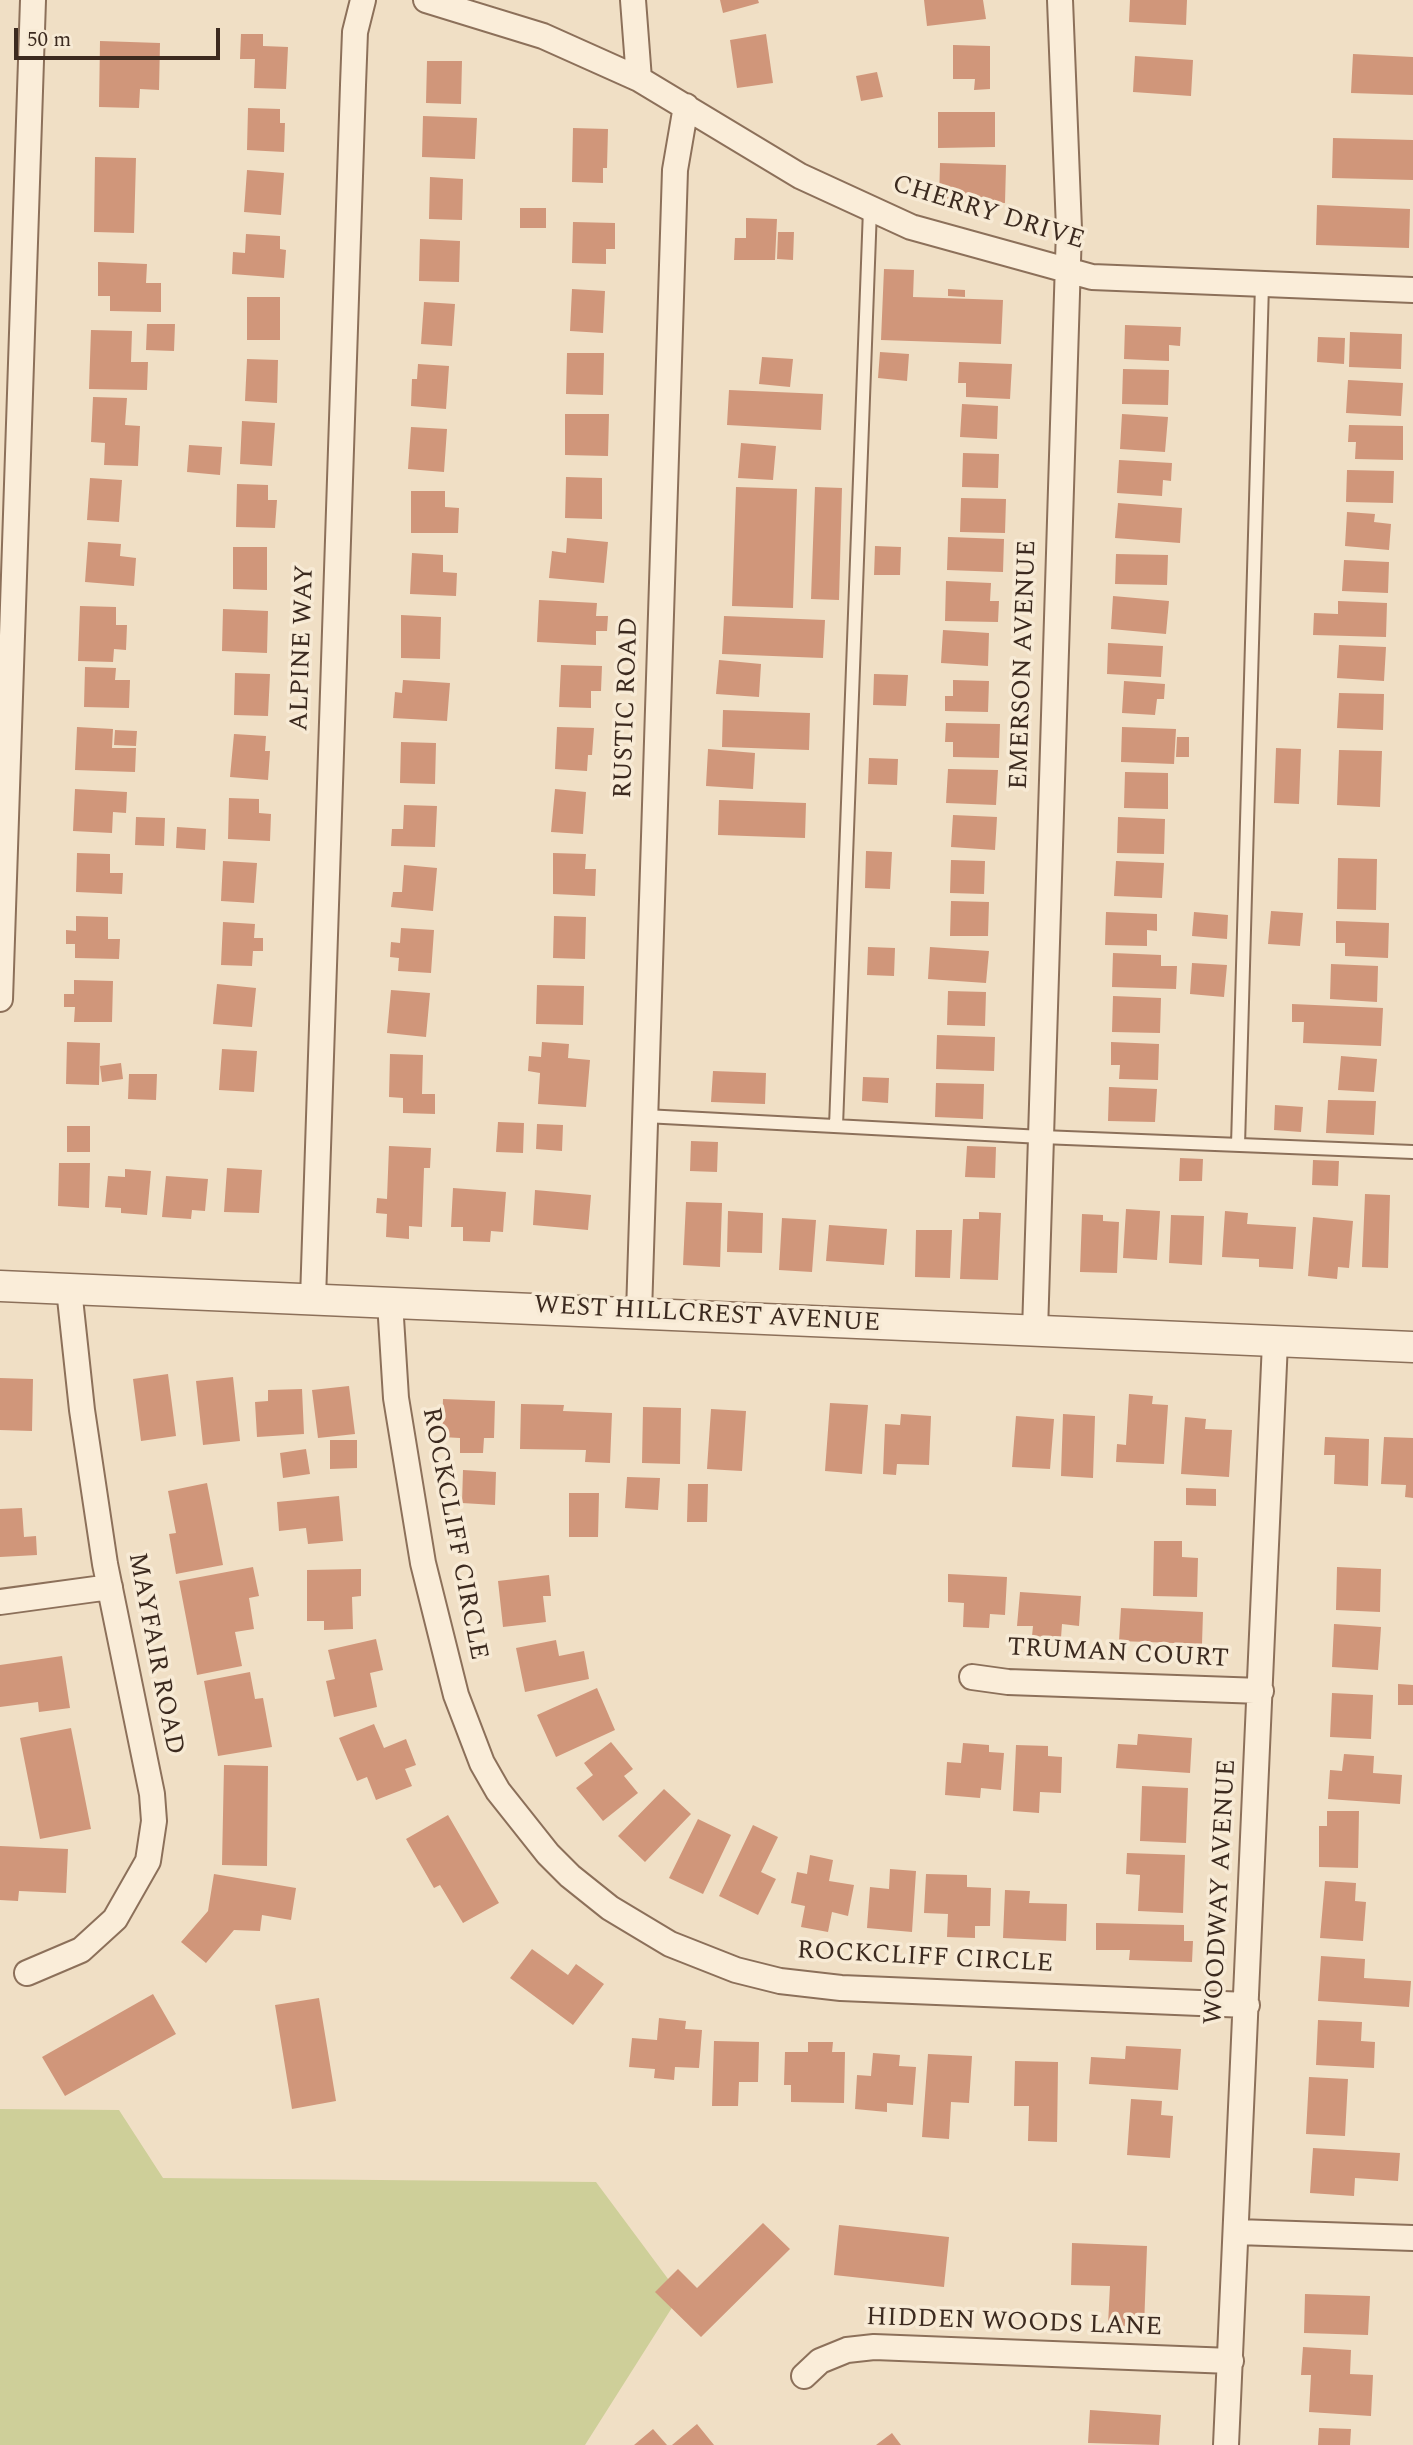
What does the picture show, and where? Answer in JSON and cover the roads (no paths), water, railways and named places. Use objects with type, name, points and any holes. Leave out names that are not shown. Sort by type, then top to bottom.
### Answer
[{"type":"street","points":[[0,999],[33,0]]},
{"type":"street","name":"ALPINE WAY","points":[[313,1299],[355,32],[363,0]]},
{"type":"street","name":"CHERRY DRIVE","points":[[426,0],[543,36],[639,79],[686,106],[731,137],[800,176],[911,227],[1092,277],[1413,290]]},
{"type":"street","points":[[633,0],[639,79]]},
{"type":"street","name":"EMERSON AVENUE","points":[[1035,1331],[1069,229],[1060,0]]},
{"type":"street","name":"RUSTIC ROAD","points":[[639,1313],[675,170],[686,106]]},
{"type":"street","name":"WEST HILLCREST AVENUE","points":[[0,1286],[1413,1347]]},
{"type":"street","name":"MAYFAIR ROAD","points":[[27,1973],[62,1960],[97,1937],[115,1919],[134,1889],[153,1844],[152,1794],[110,1587],[82,1409],[69,1289]]},
{"type":"street","name":"ROCKCLIFF CIRCLE","points":[[390,1302],[396,1398],[423,1563],[456,1695],[482,1763],[498,1791],[548,1854],[570,1876],[610,1908],[670,1944],[736,1970],[780,1981],[841,1988],[1247,2005]]},
{"type":"street","name":"WOODWAY AVENUE","points":[[1227,2445],[1275,1342]]},
{"type":"street","points":[[0,1602],[110,1587]]},
{"type":"street","name":"TRUMAN COURT","points":[[972,1677],[1009,1682],[1261,1691]]},
{"type":"street","points":[[1237,2232],[1413,2238]]},
{"type":"street","name":"HIDDEN WOODS LANE","points":[[804,2376],[820,2361],[847,2350],[874,2347],[1231,2361]]},
{"type":"lane","points":[[836,1126],[870,209]]},
{"type":"lane","points":[[1238,1145],[1262,285]]},
{"type":"lane","points":[[645,1116],[1042,1137],[1413,1152]]}]
